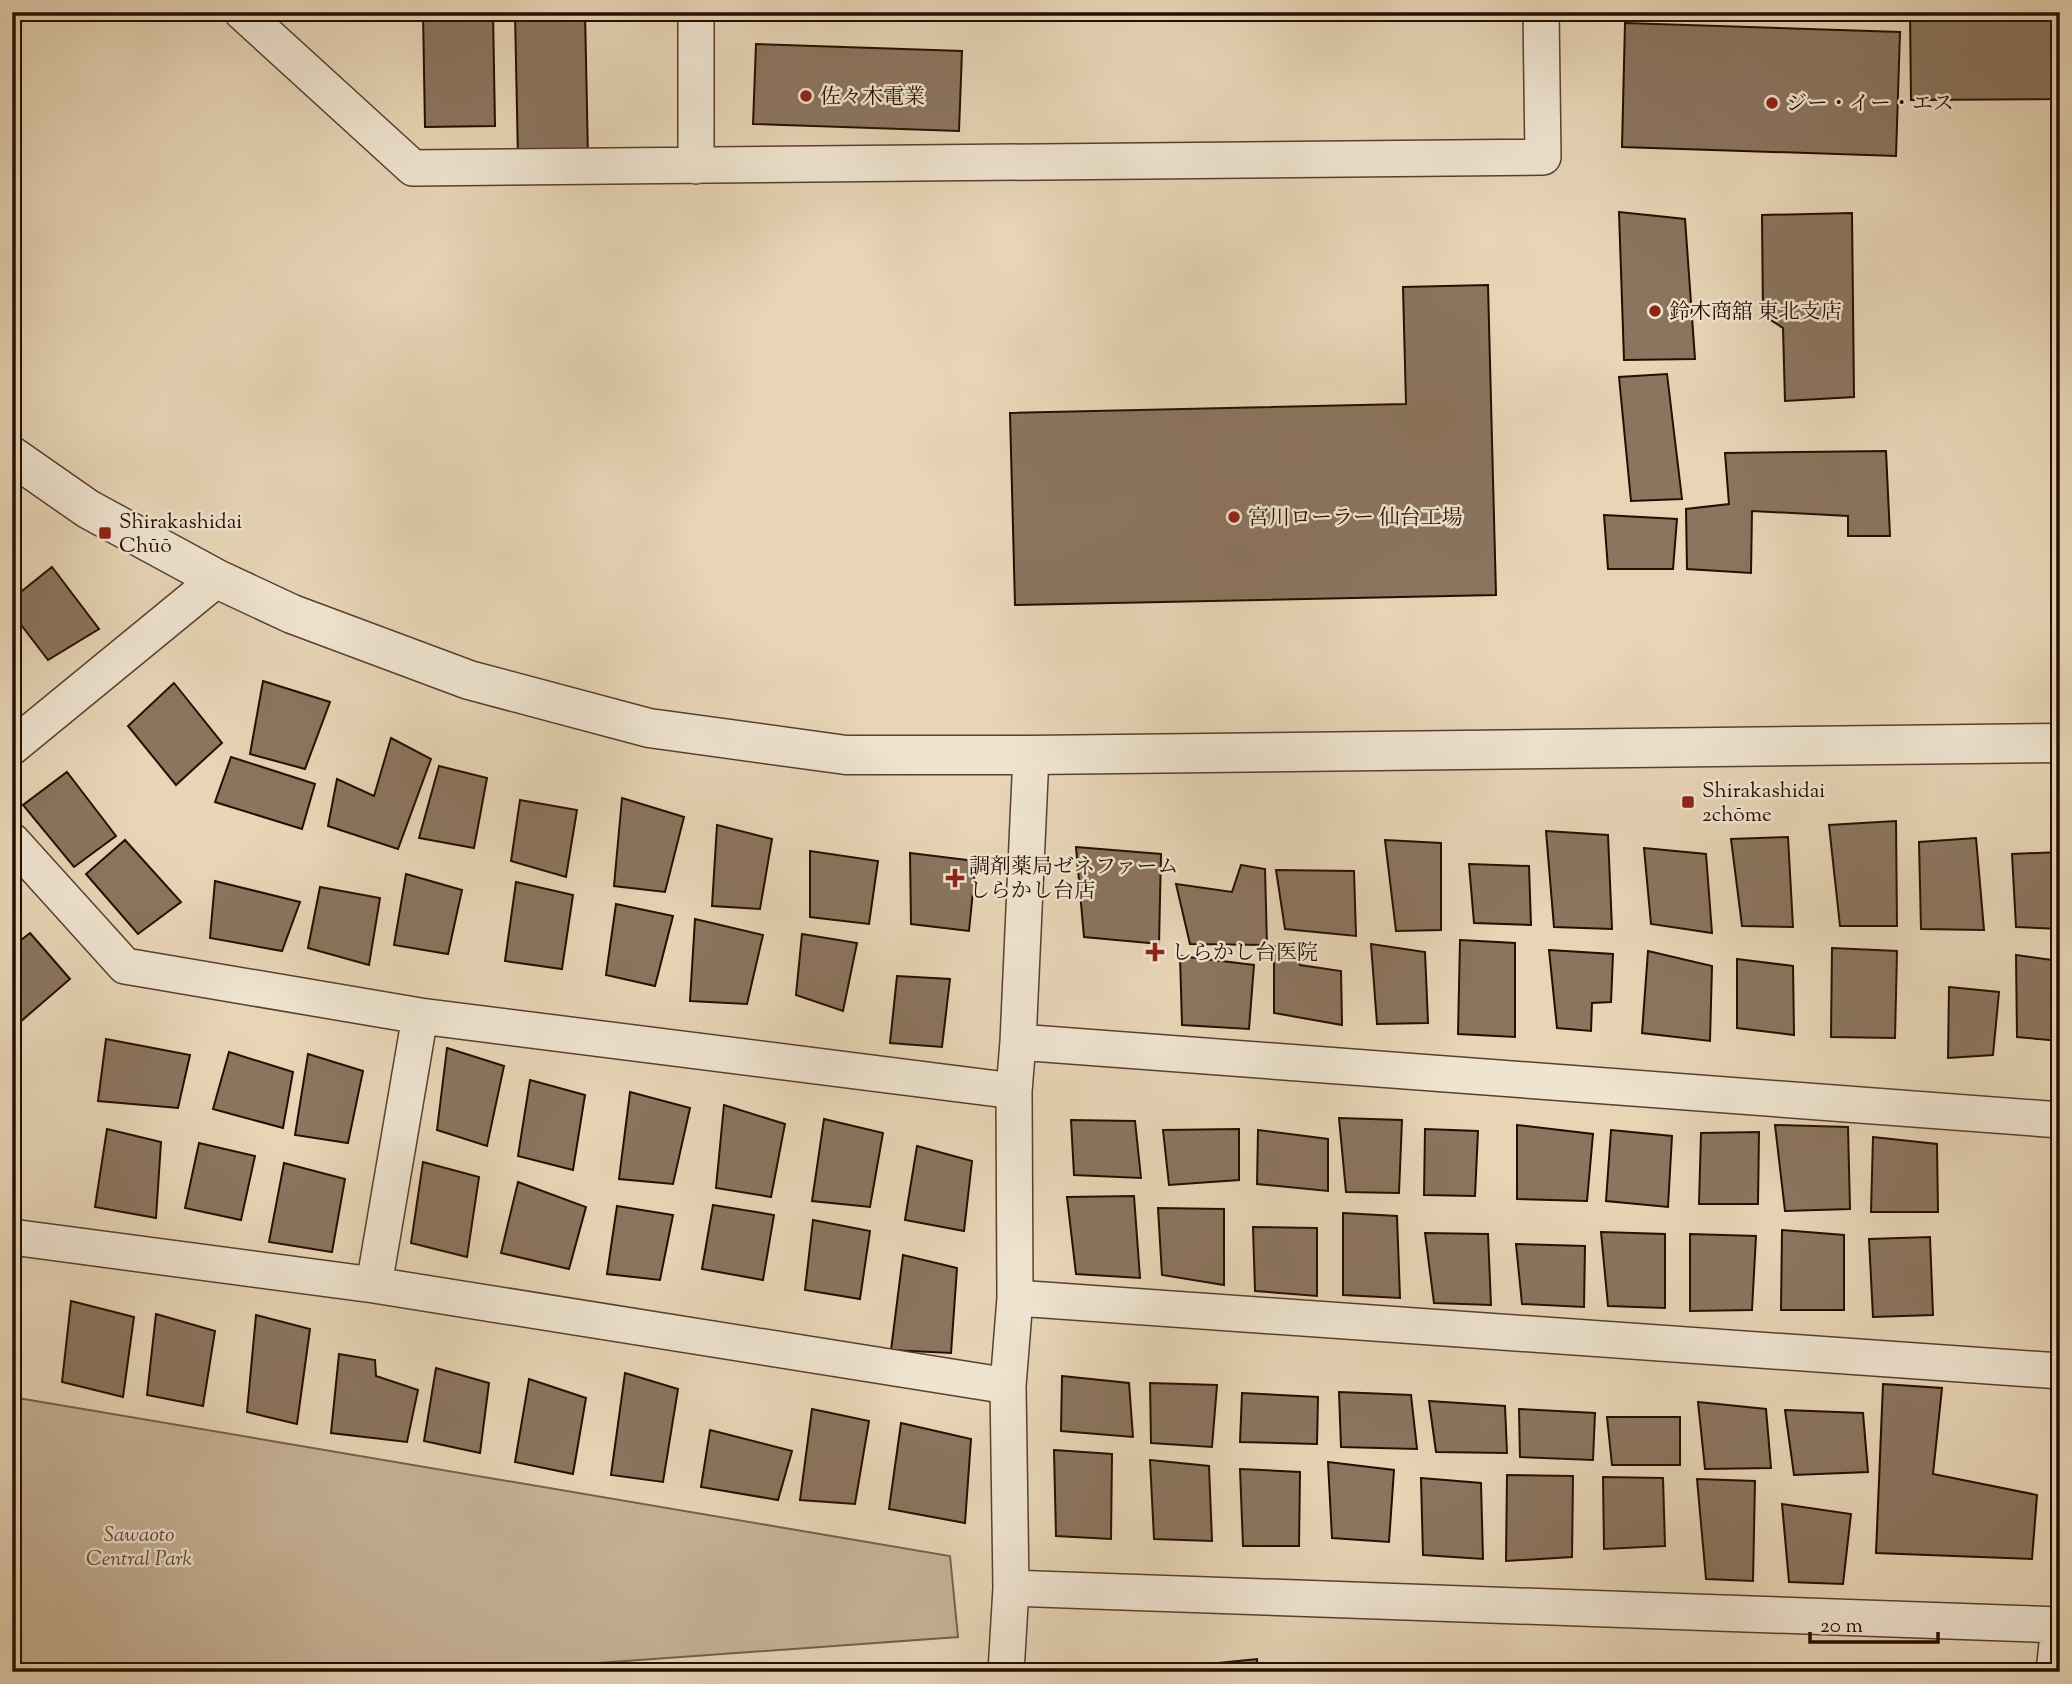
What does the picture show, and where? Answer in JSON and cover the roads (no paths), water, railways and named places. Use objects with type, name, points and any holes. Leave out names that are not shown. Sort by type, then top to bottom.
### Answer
[{"type":"street","points":[[242,12],[412,168],[1543,158],[1541,12]]},
{"type":"street","points":[[696,12],[696,166]]},
{"type":"street","points":[[12,456],[88,509],[218,579],[292,614],[469,680],[649,728],[846,754],[1031,755],[2060,743]]},
{"type":"street","points":[[12,747],[218,579]]},
{"type":"street","points":[[1006,1672],[1011,1588],[1008,1386],[1014,1297],[1014,1091],[1031,755]]},
{"type":"street","points":[[12,841],[125,966],[420,1016],[1014,1091]]},
{"type":"street","points":[[374,1285],[420,1016]]},
{"type":"street","points":[[1018,1042],[2060,1120]]},
{"type":"street","points":[[12,1237],[374,1285],[1008,1386]]},
{"type":"street","points":[[1014,1297],[2060,1371]]},
{"type":"street","points":[[1011,1588],[2059,1625],[2054,1672]]},
{"type":"place","name":"佐々木電業","points":[[806,96]]},
{"type":"place","name":"ジー・イー・エス","points":[[1772,103]]},
{"type":"place","name":"鈴木商舘 東北支店","points":[[1655,311]]},
{"type":"place","name":"宮川ローラー 仙台工場","points":[[1234,517]]},
{"type":"place","name":"Shirakashidai Chūō","points":[[105,533]]},
{"type":"place","name":"Shirakashidai 2chōme","points":[[1688,802]]},
{"type":"place","name":"調剤薬局ゼネファーム しらかし台店","points":[[955,878]]},
{"type":"place","name":"しらかし台医院","points":[[1155,952]]},
{"type":"park label","name":"Sawaoto Central Park","points":[[139,1546]]}]
